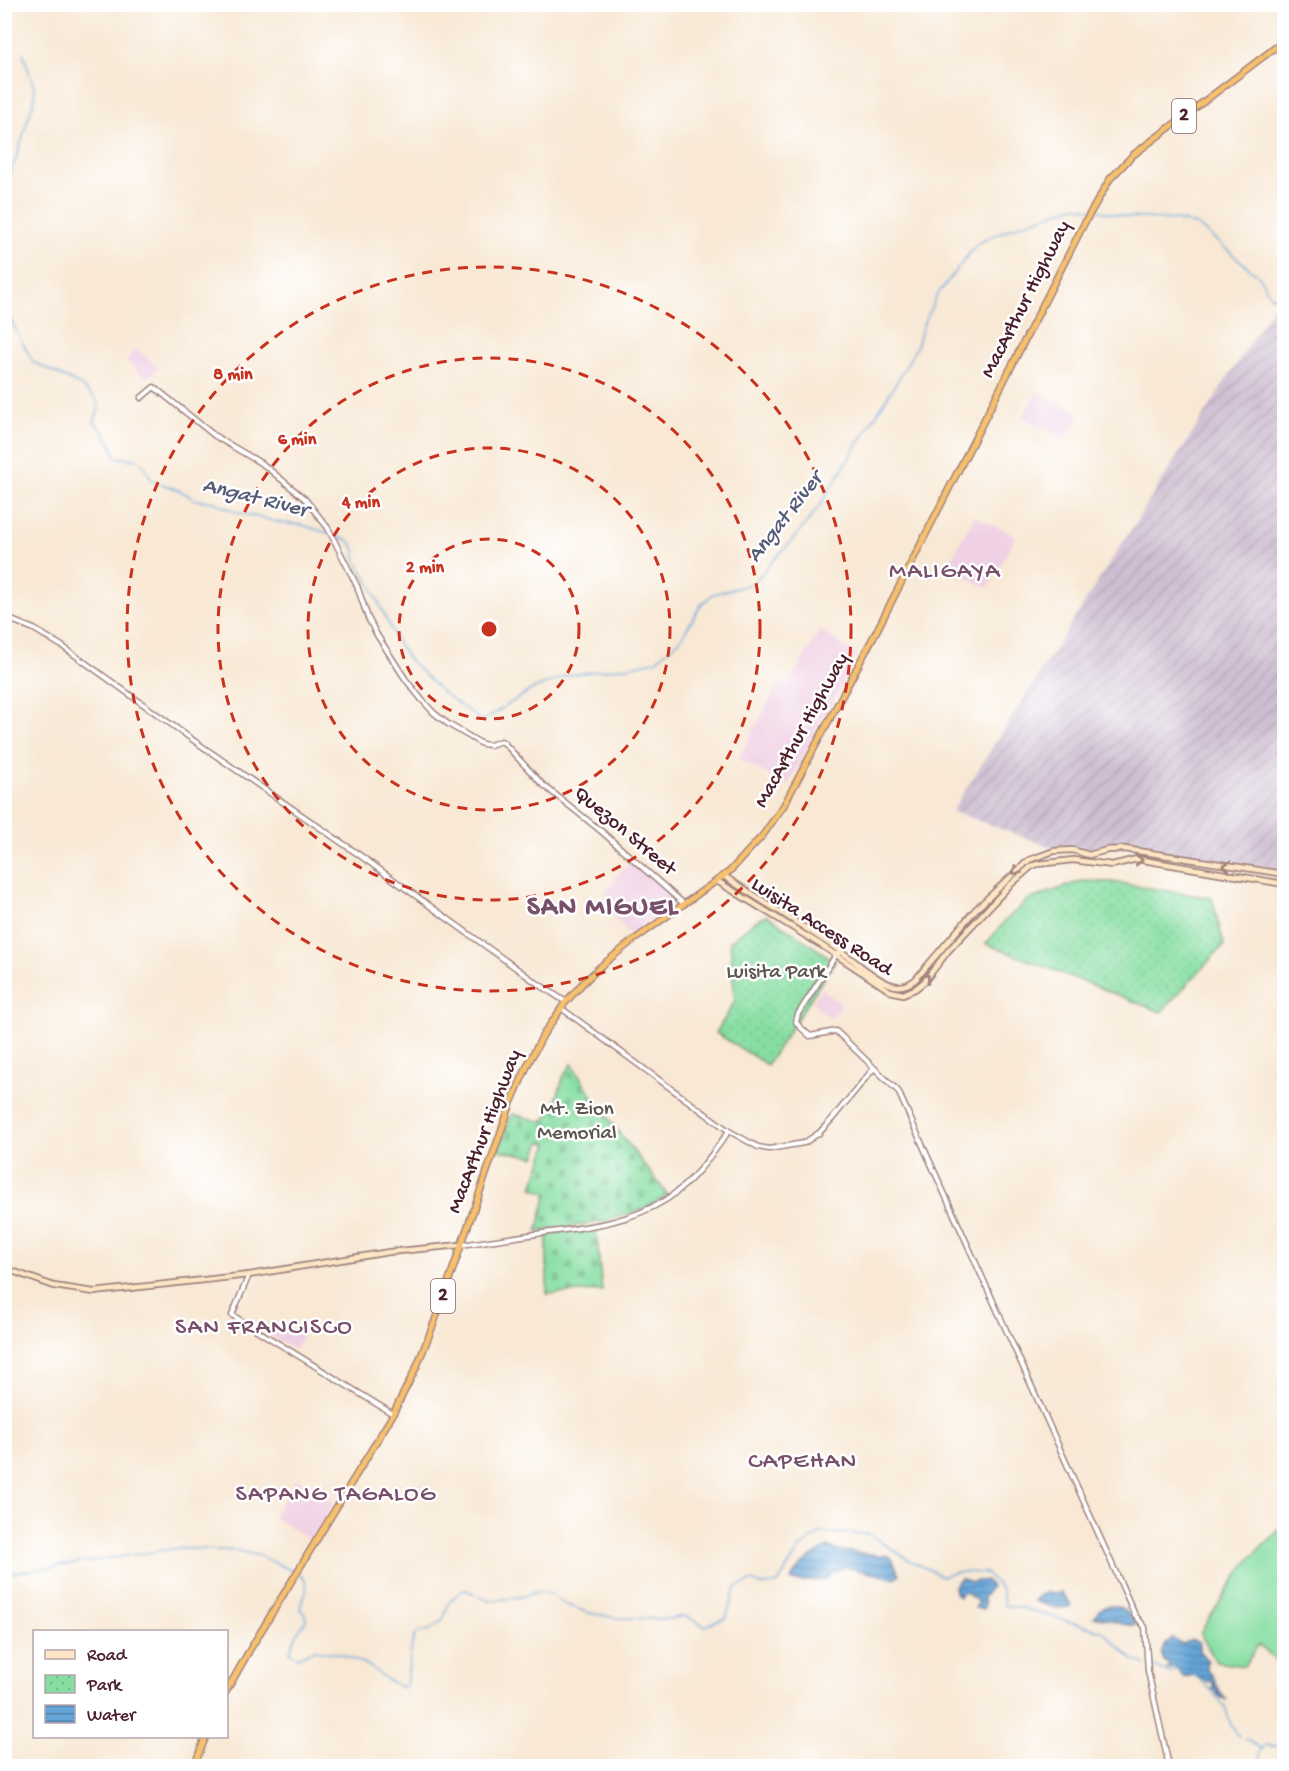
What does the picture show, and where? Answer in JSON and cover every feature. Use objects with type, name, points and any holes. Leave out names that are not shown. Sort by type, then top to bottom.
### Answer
[{"type":"highway","name":"MacArthur Highway","points":[[228,1688],[393,1414],[417,1366],[519,1083],[543,1035],[564,1005],[601,966],[724,876],[749,850],[784,805],[872,640],[1096,202],[1110,179],[1133,154],[1284,40]]},
{"type":"highway","points":[[194,1767],[206,1738]]},
{"type":"main road","name":"Luisita Access Road","points":[[724,876],[890,984],[897,986],[910,983],[975,910],[1029,860],[1054,851],[1072,850],[1089,855],[1107,850],[1125,849],[1284,874]]},
{"type":"main road","name":"Luisita Access Road","points":[[717,881],[890,991],[903,994],[924,982],[948,951],[1009,886],[1032,866],[1038,864],[1073,861],[1112,865],[1137,859],[1284,884]]},
{"type":"main road","points":[[4,1268],[54,1286],[94,1292],[249,1275],[378,1253],[460,1245]]},
{"type":"street","name":"Quezon Street","points":[[141,398],[154,387],[215,436],[264,465],[305,499],[330,533],[357,586],[373,628],[398,668],[428,706],[448,724],[483,744],[504,742],[542,784],[601,831],[684,904]]},
{"type":"street","points":[[4,617],[34,629],[62,646],[358,854],[534,981],[729,1131],[758,1147],[782,1148],[804,1143],[819,1133],[874,1068]]},
{"type":"street","points":[[841,951],[836,955],[798,1014],[796,1022],[810,1036],[836,1031],[898,1091],[1127,1597],[1145,1627],[1147,1663],[1169,1767]]},
{"type":"street","points":[[460,1245],[596,1225],[623,1220],[645,1211],[668,1198],[695,1176],[729,1131]]},
{"type":"street","points":[[249,1275],[232,1315],[393,1414]]},
{"type":"shaded area","points":[[1284,300],[1284,869],[1125,845],[1088,853],[1068,848],[1053,848],[952,811],[1274,305]]},
{"type":"shaded area","points":[[135,348],[159,367],[151,375],[145,377],[126,361]]},
{"type":"shaded area","points":[[1037,391],[1080,413],[1066,439],[1023,417]]},
{"type":"shaded area","points":[[974,516],[1016,536],[988,588],[947,568]]},
{"type":"shaded area","points":[[820,630],[856,655],[830,708],[797,690],[828,708],[788,785],[738,759],[780,681],[788,685]]},
{"type":"shaded area","points":[[632,861],[677,901],[630,934],[602,905],[609,897],[604,892],[616,881],[614,878]]},
{"type":"shaded area","points":[[822,988],[842,1005],[830,1018],[813,1003]]},
{"type":"shaded area","points":[[270,1322],[276,1325],[284,1324],[303,1337],[294,1350],[265,1332]]},
{"type":"shaded area","points":[[297,1478],[334,1503],[311,1540],[273,1517]]},
{"type":"green space","points":[[1081,881],[1112,882],[1212,898],[1224,945],[1161,1012],[986,944],[1006,920],[1028,900]]},
{"type":"green space","name":"Luisita Park","points":[[767,915],[835,961],[767,1065],[716,1033],[735,1001],[730,941]]},
{"type":"green space","name":"Mt. Zion Memorial","points":[[572,1064],[606,1115],[668,1195],[644,1209],[606,1221],[537,1232],[547,1193],[532,1188],[548,1143],[541,1142],[535,1157],[498,1150],[512,1114],[540,1121],[546,1119],[554,1107],[564,1075]]},
{"type":"green space","points":[[596,1227],[602,1291],[547,1294],[547,1234]]},
{"type":"green space","points":[[1284,1525],[1284,1667],[1258,1645],[1245,1666],[1216,1662],[1200,1633],[1249,1560]]},
{"type":"water","points":[[828,1547],[889,1556],[899,1575],[893,1578],[845,1567],[832,1573],[826,1579],[791,1580],[797,1570],[807,1561]]},
{"type":"water","points":[[961,1578],[971,1582],[986,1580],[991,1587],[983,1598],[984,1609],[975,1608],[978,1603],[965,1592],[959,1597],[955,1593],[954,1586]]},
{"type":"water","points":[[1046,1592],[1056,1594],[1061,1592],[1071,1604],[1070,1607],[1056,1608],[1034,1601]]},
{"type":"water","points":[[1109,1605],[1118,1606],[1126,1611],[1136,1625],[1094,1617],[1099,1610]]},
{"type":"water","points":[[1172,1639],[1183,1644],[1190,1641],[1199,1643],[1199,1651],[1208,1661],[1206,1662],[1207,1670],[1212,1674],[1220,1692],[1227,1700],[1212,1689],[1215,1685],[1208,1680],[1207,1682],[1195,1675],[1183,1677],[1174,1666],[1167,1669],[1169,1665],[1164,1661],[1161,1653],[1166,1643]]},
{"type":"waterway","name":"Angat River","points":[[4,195],[9,191],[5,184],[16,159],[35,96],[23,53]]},
{"type":"waterway","name":"Angat River","points":[[333,535],[348,540],[354,547],[357,562],[396,640],[409,660],[442,692],[482,721],[531,690],[569,675],[655,661],[680,640],[701,605],[713,594],[752,584],[819,507],[901,375],[917,346],[923,325],[937,295],[976,245],[1022,224],[1075,206],[1091,209]]},
{"type":"waterway","name":"Angat River","points":[[1096,210],[1128,217],[1176,220],[1197,225],[1259,276],[1271,297],[1284,294]]},
{"type":"waterway","name":"Angat River","points":[[4,303],[33,362],[80,385],[96,399],[99,408],[94,422],[108,438],[115,457],[139,460],[146,468],[151,480],[181,491],[196,500],[214,502],[236,512],[282,523],[302,525],[328,533]]},
{"type":"waterway","points":[[299,1574],[304,1577],[307,1587],[300,1609],[305,1613],[307,1619],[297,1634],[290,1652],[296,1657],[315,1650],[344,1655],[369,1666],[401,1687],[406,1686],[412,1644],[416,1633],[430,1630],[443,1620],[449,1602],[464,1589],[490,1601],[526,1596],[536,1592],[548,1593],[564,1604],[589,1613],[618,1618],[670,1619],[685,1616],[705,1626],[726,1618],[736,1587],[752,1581],[765,1586],[778,1583],[800,1548],[820,1533],[869,1534],[907,1559],[942,1576],[957,1572],[986,1573],[1002,1590],[1004,1605],[1102,1631],[1133,1660],[1145,1664]]},
{"type":"waterway","points":[[4,1574],[180,1548],[239,1551],[260,1556],[295,1572]]},
{"type":"waterway","points":[[1150,1666],[1169,1672],[1176,1669]]},
{"type":"waterway","points":[[1193,1674],[1221,1702],[1231,1725],[1240,1736]]},
{"type":"waterway","points":[[1245,1739],[1262,1749]]},
{"type":"waterway","points":[[1263,1766],[1259,1754],[1265,1745],[1282,1747],[1284,1753]]},
{"type":"district","name":"MALIGAYA","points":[[945,572]]},
{"type":"district","name":"SAN MIGUEL","points":[[603,909]]},
{"type":"district","name":"SAN FRANCISCO","points":[[264,1328]]},
{"type":"district","name":"CAPEHAN","points":[[803,1462]]},
{"type":"district","name":"SAPANG TAGALOG","points":[[336,1495]]}]
